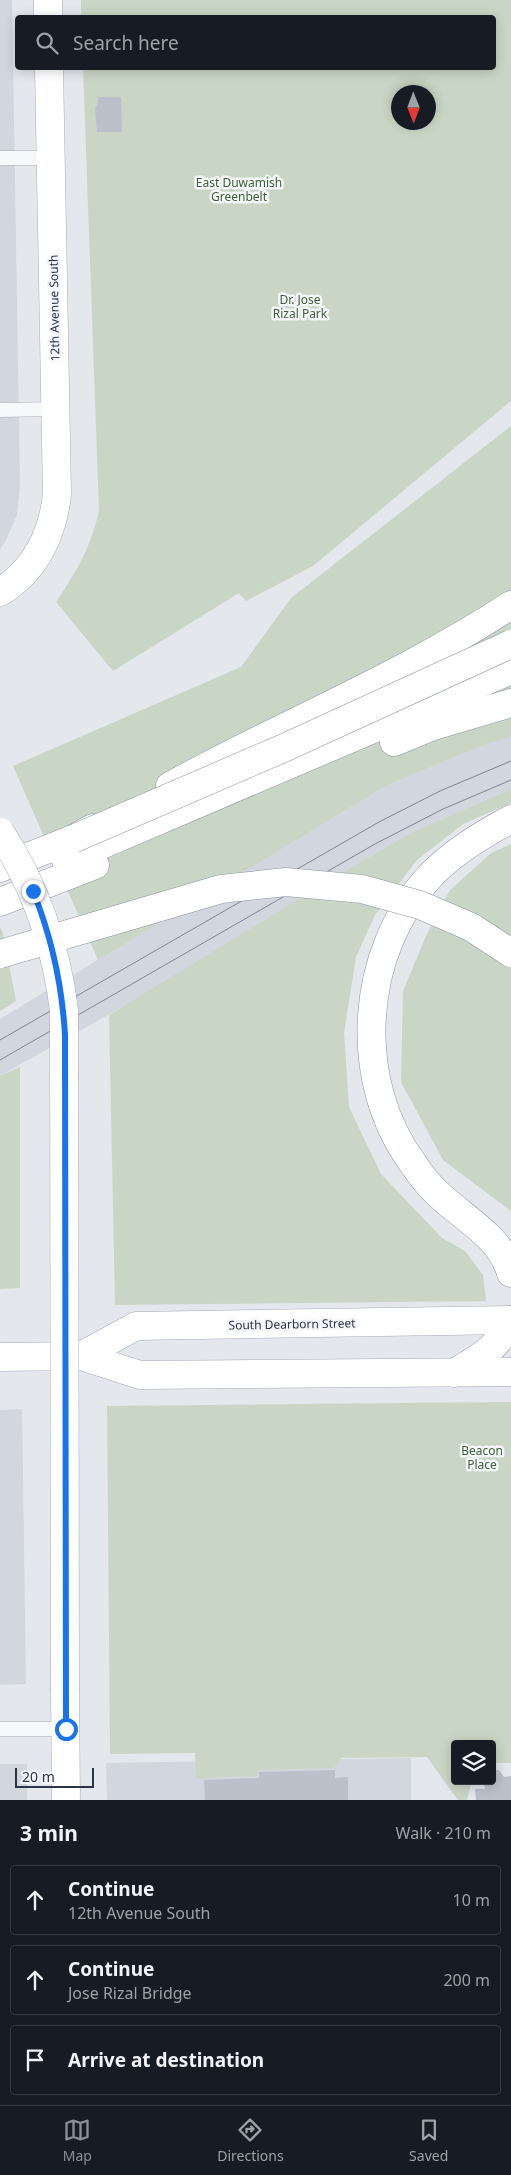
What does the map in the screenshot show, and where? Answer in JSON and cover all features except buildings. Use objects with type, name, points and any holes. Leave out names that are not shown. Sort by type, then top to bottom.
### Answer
[{"type":"main road","points":[[48,0],[48,15]]},
{"type":"main road","name":"12th Avenue South","points":[[0,592],[22,575],[43,546],[50,529],[57,494],[49,70]]},
{"type":"main road","points":[[73,839],[227,755],[399,672],[466,635],[511,606]]},
{"type":"main road","points":[[398,720],[494,643],[511,633]]},
{"type":"main road","points":[[0,868],[73,839],[295,743],[511,644]]},
{"type":"main road","points":[[0,887],[398,720],[511,670]]},
{"type":"main road","points":[[0,902],[219,816],[433,726],[511,703]]},
{"type":"main road","points":[[511,819],[486,832],[451,858],[432,875],[410,902],[393,932],[380,965],[372,1016],[374,1068],[382,1102],[395,1134],[413,1164],[435,1191],[495,1242],[505,1256],[511,1273]]},
{"type":"main road","points":[[0,832],[22,870],[42,913],[56,960],[64,1010],[66,1800]]},
{"type":"main road","points":[[0,954],[222,889],[286,882],[362,889],[420,905],[471,927],[511,953]]},
{"type":"main road","points":[[475,1225],[511,1243]]},
{"type":"main road","points":[[454,1373],[493,1349],[511,1320]]},
{"type":"main road","name":"South Dearborn Street","points":[[81,1356],[136,1326],[511,1320]]},
{"type":"main road","name":"South Dearborn Street","points":[[0,1357],[81,1356],[140,1375],[511,1372]]},
{"type":"lane","points":[[0,158],[51,158]]},
{"type":"lane","points":[[0,410],[56,410]]},
{"type":"lane","points":[[0,1729],[66,1729]]},
{"type":"shaded area","points":[[0,0],[12,0],[20,484],[17,515],[0,549]]},
{"type":"shaded area","points":[[511,737],[511,789],[414,831],[343,872],[205,960],[0,1076],[0,1019],[384,787],[483,745]]},
{"type":"shaded area","points":[[22,1409],[26,1684],[0,1685],[0,1410]]},
{"type":"shaded area","points":[[411,1758],[411,1800],[107,1800],[106,1763]]},
{"type":"shaded area","points":[[0,1764],[27,1764],[27,1800],[0,1800]]},
{"type":"green space","name":"Dr. Jose Rizal Park","points":[[81,0],[511,0],[511,401],[313,566],[246,601],[239,593],[113,671],[56,602],[71,579],[92,537],[99,511],[83,70],[496,70],[496,15],[81,15]]},
{"type":"green space","points":[[511,426],[511,737],[483,745],[384,787],[98,960],[13,766],[241,667],[291,598]]},
{"type":"green space","points":[[511,789],[511,803],[463,824],[417,860],[375,915],[356,957],[344,1033],[349,1107],[381,1174],[442,1238],[465,1251],[483,1275],[486,1301],[115,1305],[109,1015],[343,872],[414,831]]},
{"type":"green space","points":[[511,844],[511,1211],[443,1160],[401,1082],[403,991],[426,936],[450,890],[491,853]]},
{"type":"green space","points":[[0,927],[3,933],[16,1001],[0,1011]]},
{"type":"green space","points":[[20,1067],[20,1288],[0,1289],[0,1076]]},
{"type":"green space","name":"Beacon Place","points":[[511,1402],[511,1763],[496,1763],[496,1740],[451,1740],[451,1785],[471,1785],[467,1800],[458,1800],[427,1757],[341,1758],[334,1768],[257,1770],[257,1776],[196,1778],[195,1753],[110,1754],[107,1406]]},
{"type":"tram line","points":[[0,1040],[379,822],[440,791],[511,761]]},
{"type":"tram line","points":[[0,1060],[375,844],[443,809],[511,780]]},
{"type":"route","points":[[33,891],[42,913],[56,960],[64,1010],[65,1035],[66,1729]]},
{"type":"park label","name":"East Duwamish Greenbelt","points":[[239,189]]}]
